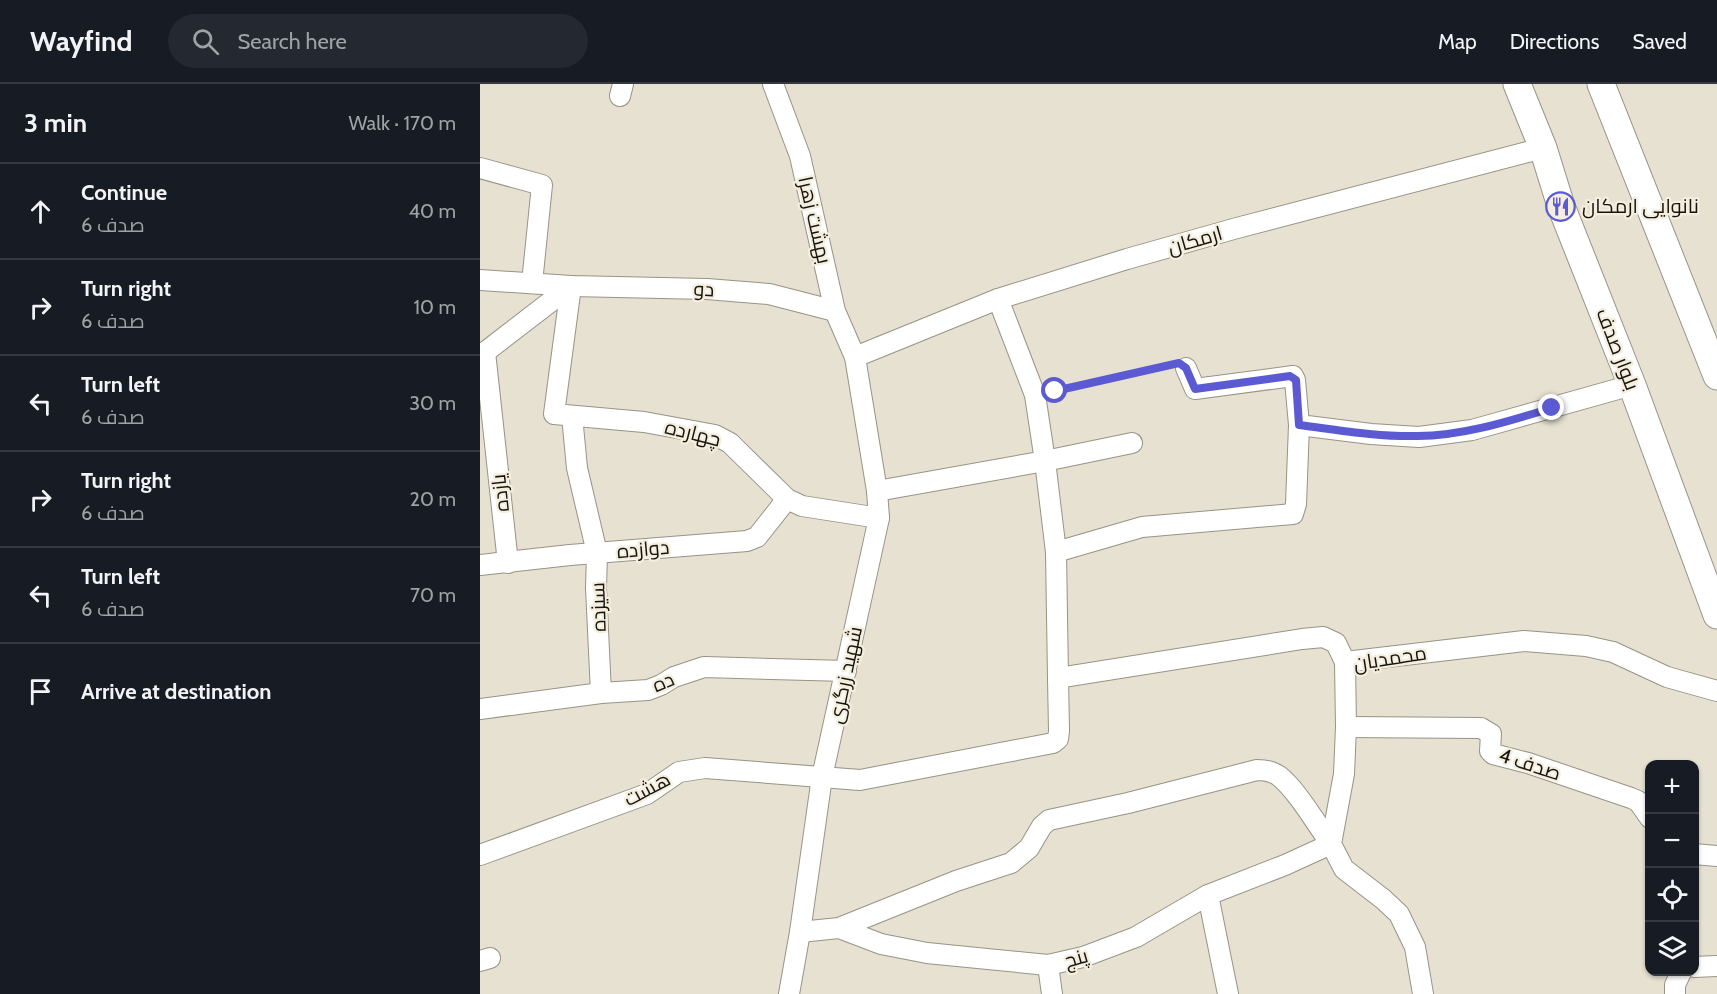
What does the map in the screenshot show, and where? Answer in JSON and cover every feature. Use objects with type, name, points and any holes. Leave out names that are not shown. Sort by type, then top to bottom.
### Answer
[{"type":"street","name":"بهشت زهرا","points":[[773,84],[800,156],[835,311],[855,357]]},
{"type":"street","name":"بلوار صدف","points":[[1517,84],[1543,148],[1561,206],[1632,385],[1717,615]]},
{"type":"street","points":[[1601,84],[1717,376]]},
{"type":"street","name":"ارمکان","points":[[855,357],[998,299],[1226,231],[1543,148]]},
{"type":"street","points":[[480,168],[542,185],[532,283]]},
{"type":"street","name":"دو","points":[[480,280],[571,286],[707,289],[768,294],[835,311]]},
{"type":"street","points":[[482,354],[571,286]]},
{"type":"street","name":"سیزده","points":[[571,286],[563,415],[597,553],[596,588],[602,693]]},
{"type":"street","points":[[998,299],[1035,395],[1056,552],[1058,678],[1323,637],[1336,643],[1345,662]]},
{"type":"street","name":"یازده","points":[[482,354],[508,563]]},
{"type":"street","name":"شهید زرگری","points":[[789,994],[822,777],[879,518],[877,491],[855,357]]},
{"type":"street","points":[[1056,552],[1142,526],[1293,514],[1296,504],[1299,425],[1296,380],[1293,376],[1195,389],[1186,368]]},
{"type":"street","points":[[1299,425],[1371,434],[1419,436],[1472,430],[1632,385]]},
{"type":"street","name":"چهارده","points":[[563,415],[644,422],[715,435],[730,443],[787,499],[802,506],[879,518]]},
{"type":"street","points":[[877,491],[1045,461],[1132,442]]},
{"type":"street","name":"دوازده","points":[[480,565],[747,541],[757,537],[787,499]]},
{"type":"street","name":"محمدیان","points":[[1331,844],[1344,774],[1345,662],[1524,641],[1575,645],[1613,652],[1667,677],[1717,691]]},
{"type":"street","name":"ده","points":[[480,710],[602,693],[648,690],[661,686],[674,677],[704,667],[846,671]]},
{"type":"street","name":"هشت","points":[[480,855],[647,794],[679,772],[705,768],[860,780],[1053,743],[1058,739],[1059,731],[1058,678]]},
{"type":"street","name":"صدف 4","points":[[1346,727],[1481,728],[1491,734],[1490,751],[1493,754],[1528,763],[1631,798],[1638,801],[1647,814]]},
{"type":"street","points":[[839,928],[956,881],[1011,863],[1029,848],[1042,826],[1049,820],[1128,803],[1257,770],[1268,770],[1288,785],[1331,844],[1344,869],[1399,914],[1415,947],[1423,994]]},
{"type":"street","name":"پنج","points":[[800,932],[839,928],[881,944],[927,953],[1048,965],[1083,957],[1136,937],[1208,895],[1331,844]]},
{"type":"street","points":[[1699,854],[1717,856]]},
{"type":"street","points":[[1208,895],[1228,994]]},
{"type":"street","points":[[1048,965],[1052,994]]},
{"type":"street","points":[[1699,967],[1717,966]]},
{"type":"street","points":[[1675,994],[1675,985],[1679,976]]},
{"type":"path","points":[[1035,395],[1179,363],[1186,368]]},
{"type":"place","name":"نانوایی ارمکان","points":[[1561,206]]},
{"type":"route","points":[[1055,391],[1179,363],[1186,368],[1193,387],[1199,390],[1293,376],[1296,380],[1299,425],[1371,434],[1419,436],[1472,430],[1552,408]]}]
